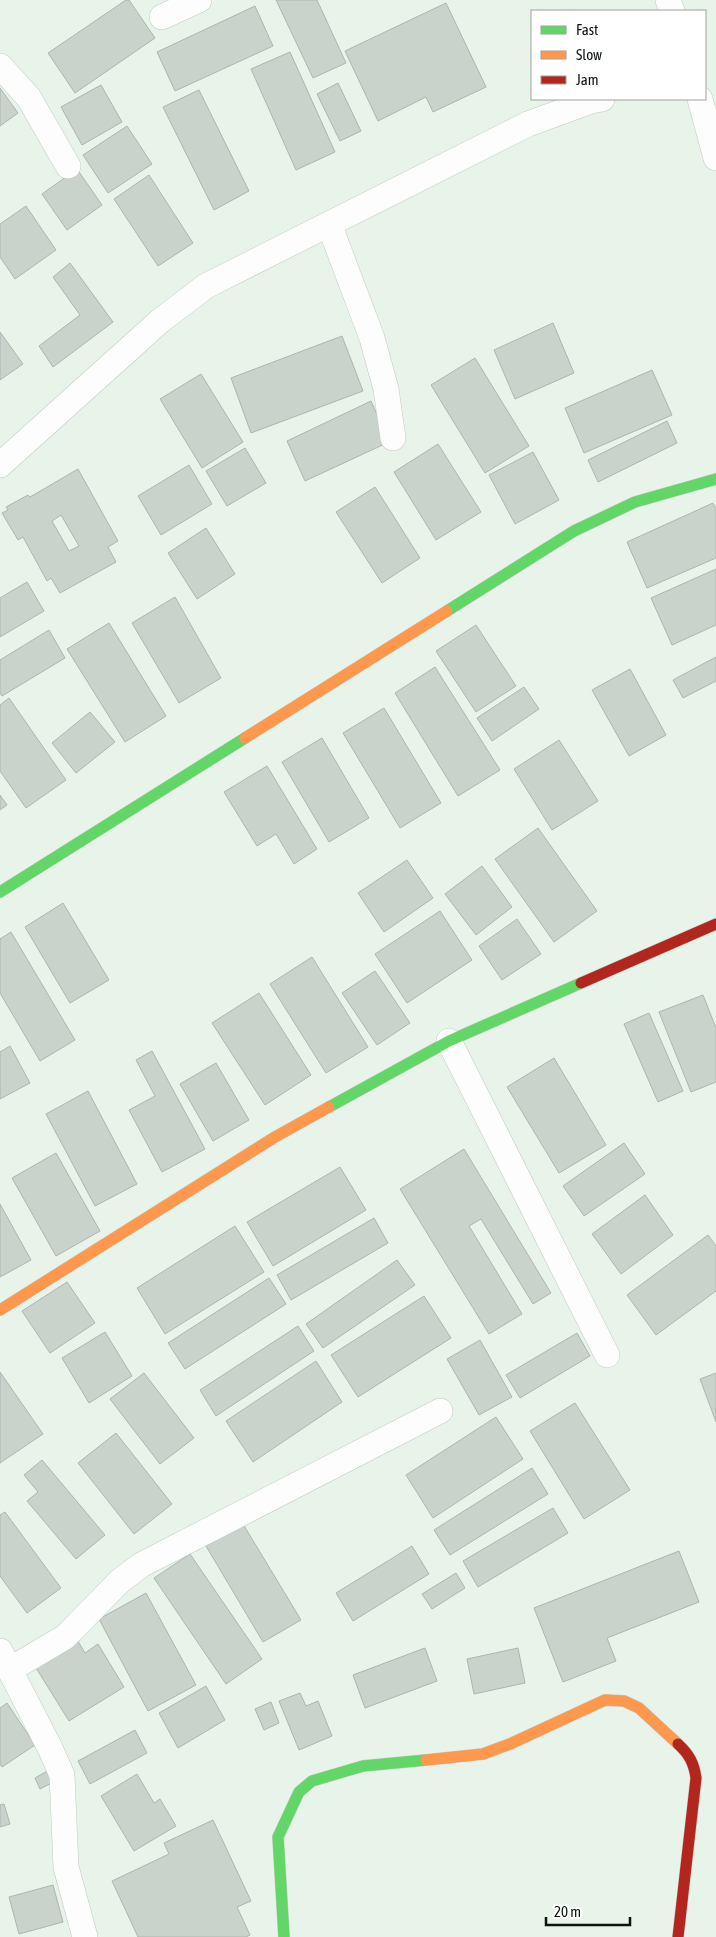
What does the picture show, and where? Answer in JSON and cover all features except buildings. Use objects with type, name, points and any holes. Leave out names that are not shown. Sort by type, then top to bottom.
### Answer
[{"type":"street","points":[[162,17],[198,0]]},
{"type":"street","points":[[0,66],[29,98],[68,166]]},
{"type":"street","points":[[0,465],[160,321],[206,286],[528,124],[596,100]]},
{"type":"street","points":[[700,100],[716,158]]},
{"type":"street","points":[[329,224],[372,338],[386,389],[393,438]]},
{"type":"street","points":[[0,892],[574,531],[635,502],[716,479]]},
{"type":"street","points":[[0,1310],[275,1136],[449,1041],[716,924]]},
{"type":"street","points":[[449,1041],[607,1355]]},
{"type":"street","points":[[85,1937],[66,1867],[62,1775],[5,1660],[65,1637],[120,1581],[141,1565],[440,1411]]},
{"type":"street","points":[[284,1937],[278,1837],[299,1792],[312,1782],[363,1766],[484,1754],[605,1700],[624,1701],[639,1708],[687,1752],[694,1765],[696,1778],[678,1937]]},
{"type":"traffic: fast","points":[[447,611],[574,531],[635,502],[716,479]]},
{"type":"traffic: fast","points":[[0,892],[245,738]]},
{"type":"traffic: fast","points":[[329,1107],[449,1041],[581,983]]},
{"type":"traffic: fast","points":[[284,1937],[278,1837],[299,1792],[312,1781],[363,1766],[426,1760]]},
{"type":"traffic: slow","points":[[245,738],[447,611]]},
{"type":"traffic: slow","points":[[0,1310],[275,1137],[329,1107]]},
{"type":"traffic: slow","points":[[426,1760],[483,1754],[510,1744],[605,1700],[624,1701],[639,1708],[678,1744]]},
{"type":"traffic: jam","points":[[581,983],[716,924]]},
{"type":"traffic: jam","points":[[678,1744],[690,1759],[696,1778],[678,1937]]}]
